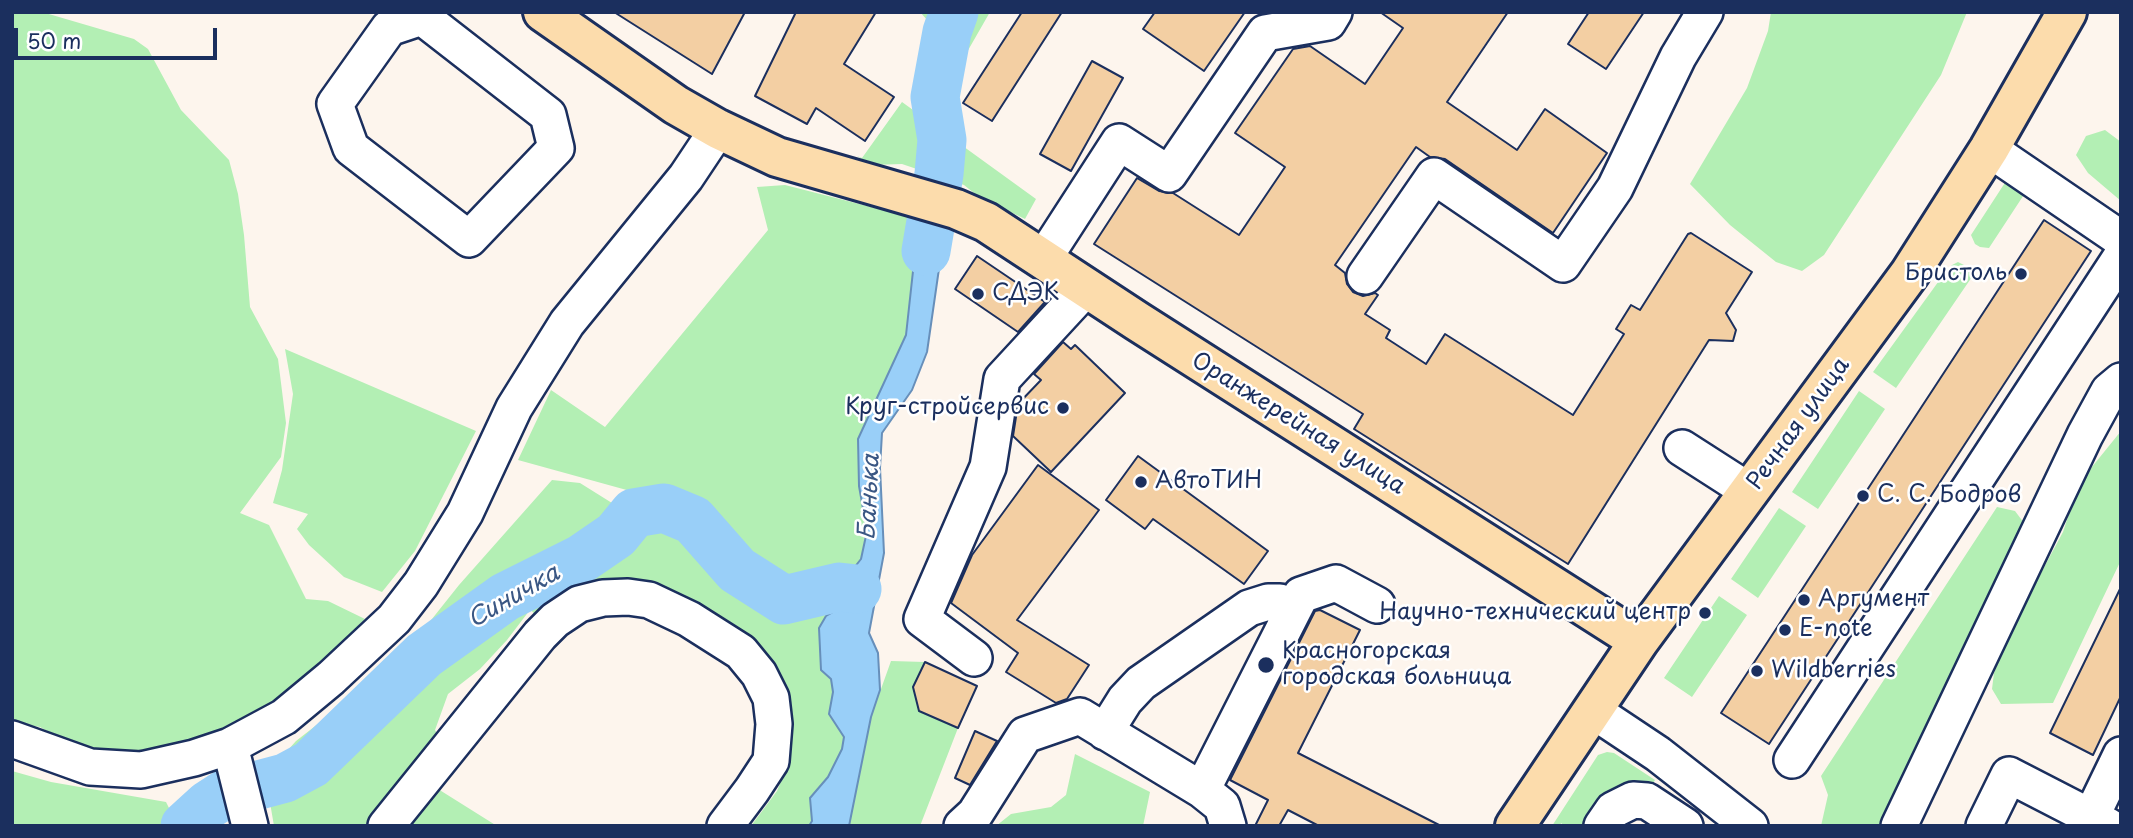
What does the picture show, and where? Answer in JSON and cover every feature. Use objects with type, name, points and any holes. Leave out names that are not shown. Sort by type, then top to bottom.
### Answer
[{"type":"main road","name":"Оранжерейная улица","points":[[543,12],[676,105],[718,129],[777,157],[956,209],[986,222],[1639,641]]},
{"type":"main road","name":"Речная улица","points":[[1515,826],[1639,641],[1910,274],[1989,149],[2067,12]]},
{"type":"street","points":[[1044,258],[1119,142],[1169,174],[1265,33],[1328,22],[1334,12]]},
{"type":"street","points":[[1365,276],[1434,176],[1563,264],[1615,188],[1678,58],[1705,12]]},
{"type":"street","points":[[422,17],[548,116],[556,148],[469,239],[351,148],[335,104],[378,20],[422,17]]},
{"type":"street","points":[[12,739],[90,767],[141,770],[194,758],[233,758],[331,678],[394,619],[421,584],[465,513],[514,408],[567,323],[687,177],[718,129]]},
{"type":"street","points":[[1989,149],[2121,239]]},
{"type":"street","points":[[1792,761],[2121,257]]},
{"type":"street","points":[[974,658],[922,619],[988,467],[1002,379],[1087,287]]},
{"type":"street","points":[[1899,826],[2085,435],[2109,391],[2121,381]]},
{"type":"street","points":[[1682,448],[1749,491]]},
{"type":"street","points":[[1202,790],[1301,595],[1336,583],[1377,605]]},
{"type":"street","points":[[386,826],[555,620],[579,604],[603,598],[628,597],[649,600],[690,619],[741,652],[759,674],[771,698],[774,724],[771,761],[724,826]]},
{"type":"street","points":[[1105,732],[1125,700],[1141,683],[1249,608],[1268,602],[1280,602],[1294,609]]},
{"type":"street","points":[[1592,710],[1658,754],[1750,826]]},
{"type":"street","points":[[962,826],[975,814],[1025,735],[1080,716],[1202,790],[1222,806],[1228,826]]},
{"type":"street","points":[[1984,826],[2009,775],[2099,821],[2121,755]]},
{"type":"street","points":[[233,758],[249,820]]},
{"type":"street","points":[[1602,826],[1613,810],[1633,800],[1647,801],[1685,826]]},
{"type":"green space","points":[[12,12],[42,12],[134,39],[148,49],[181,110],[229,160],[238,194],[244,235],[250,307],[278,359],[286,423],[281,457],[240,513],[269,525],[306,599],[328,601],[365,619],[287,695],[228,734],[159,753],[91,756],[40,727],[12,722]]},
{"type":"green space","points":[[920,12],[990,12],[959,66],[942,52],[936,30]]},
{"type":"green space","points":[[1771,12],[1967,12],[1941,75],[1824,255],[1802,271],[1776,262],[1730,225],[1690,184],[1747,88],[1768,31]]},
{"type":"green space","points":[[902,102],[1036,199],[1025,219],[979,197],[964,185],[902,164],[872,165],[857,156],[862,158]]},
{"type":"green space","points":[[2105,130],[2121,142],[2121,201],[2088,173],[2076,155],[2086,136]]},
{"type":"green space","points":[[2010,175],[2029,187],[1989,248],[1980,247],[1975,244],[1971,235]]},
{"type":"green space","points":[[785,185],[922,220],[914,262],[906,335],[858,439],[859,486],[867,532],[861,559],[837,592],[840,608],[826,616],[833,692],[829,714],[844,736],[842,749],[828,777],[810,798],[812,821],[809,826],[751,826],[777,791],[788,764],[786,713],[670,599],[537,617],[531,610],[539,598],[507,640],[480,669],[448,694],[435,730],[442,743],[375,826],[274,826],[267,785],[269,771],[296,741],[328,716],[355,688],[389,667],[552,480],[580,483],[612,503],[601,526],[561,570],[616,535],[634,513],[664,508],[693,520],[737,570],[784,600],[837,587],[801,582],[754,565],[708,519],[652,497],[518,460],[551,390],[605,427],[768,230],[757,187]]},
{"type":"green space","points":[[1958,262],[1976,271],[1896,388],[1873,372],[1941,278]]},
{"type":"green space","points":[[285,349],[476,431],[415,551],[382,592],[344,577],[309,545],[297,529],[308,514],[273,503],[282,470],[293,394]]},
{"type":"green space","points":[[1859,391],[1885,409],[1818,509],[1792,492]]},
{"type":"green space","points":[[2121,431],[2121,560],[2053,703],[2001,704],[1992,689],[1994,673],[2013,625],[2063,532],[2079,483]]},
{"type":"green space","points":[[1997,507],[2015,511],[2027,527],[1880,826],[1821,826],[1828,795],[1821,776]]},
{"type":"green space","points":[[1779,508],[1806,526],[1758,598],[1731,579]]},
{"type":"green space","points":[[1719,596],[1747,615],[1692,697],[1664,678]]},
{"type":"green space","points":[[891,661],[925,662],[913,687],[919,711],[958,728],[920,826],[849,826],[871,717]]},
{"type":"green space","points":[[1614,753],[1655,780],[1647,793],[1586,826],[1565,826],[1561,823],[1560,826],[1552,826],[1598,755]]},
{"type":"green space","points":[[1075,754],[1150,792],[1143,826],[996,826],[1011,814],[1051,807],[1066,795]]},
{"type":"green space","points":[[12,771],[51,782],[166,802],[178,826],[12,826]]},
{"type":"green space","points":[[438,789],[497,826],[409,826]]},
{"type":"water","points":[[922,220],[945,227],[927,352],[912,390],[882,433],[880,468],[884,553],[869,633],[878,653],[880,690],[871,717],[849,826],[809,826],[812,821],[810,798],[828,777],[842,749],[844,737],[829,714],[833,692],[831,679],[821,670],[819,628],[826,616],[840,608],[837,592],[839,587],[861,559],[867,531],[859,486],[858,439],[906,335],[914,262]]},
{"type":"building","points":[[614,12],[745,12],[712,74]]},
{"type":"building","points":[[796,12],[876,12],[844,64],[894,97],[865,141],[816,108],[807,124],[755,96]]},
{"type":"building","points":[[1022,12],[1062,12],[992,121],[963,103]]},
{"type":"building","points":[[1155,12],[1245,12],[1204,71],[1143,29]]},
{"type":"building","points":[[1380,12],[1508,12],[1447,102],[1517,150],[1545,109],[1607,153],[1553,233],[1445,159],[1430,157],[1416,147],[1335,265],[1345,273],[1347,284],[1353,292],[1363,296],[1375,293],[1378,295],[1365,314],[1390,330],[1386,338],[1426,364],[1445,334],[1573,415],[1624,334],[1616,329],[1631,305],[1640,310],[1688,234],[1691,233],[1752,272],[1726,313],[1736,330],[1733,341],[1709,340],[1568,564],[1354,429],[1363,414],[1094,244],[1137,178],[1159,191],[1173,193],[1239,235],[1285,167],[1235,133],[1293,49],[1310,46],[1365,84],[1403,28]]},
{"type":"building","points":[[1589,12],[1644,12],[1606,69],[1568,44]]},
{"type":"building","points":[[1092,61],[1123,78],[1071,171],[1040,154]]},
{"type":"building","points":[[2044,220],[2091,251],[1769,744],[1721,713]]},
{"type":"building","points":[[977,256],[1045,302],[1018,332],[955,289]]},
{"type":"building","name":"Круг-стройсервис","points":[[1063,342],[1071,349],[1075,345],[1125,393],[1051,472],[1013,436],[1018,404],[1041,380],[1034,374]]},
{"type":"building","points":[[1138,456],[1268,551],[1244,584],[1153,519],[1145,529],[1106,500]]},
{"type":"building","points":[[1038,465],[1099,510],[1017,620],[1089,665],[1067,699],[1056,703],[1006,672],[1018,653],[951,603],[972,555]]},
{"type":"building","points":[[2121,587],[2121,696],[2093,755],[2050,733]]},
{"type":"building","points":[[1320,610],[1360,630],[1298,753],[1441,826],[1319,826],[1288,810],[1279,826],[1255,826],[1268,800],[1230,780],[1315,611]]},
{"type":"building","points":[[925,662],[977,686],[958,728],[919,711],[913,687]]},
{"type":"building","points":[[975,731],[997,741],[970,785],[955,778]]},
{"type":"waterway","name":"Банька","points":[[926,251],[942,140],[935,97],[947,32],[954,12]]},
{"type":"waterway","name":"Синичка","points":[[185,826],[225,794],[285,778],[311,764],[424,655],[505,597],[581,559],[616,535],[634,513],[664,508],[693,520],[737,570],[784,600],[839,587],[857,589]]},
{"type":"place","name":"Бристоль","points":[[2021,274]]},
{"type":"place","name":"СДЭК","points":[[978,294]]},
{"type":"place","name":"Круг-стройсервис","points":[[1063,408]]},
{"type":"place","name":"АвтоТИН","points":[[1141,482]]},
{"type":"place","name":"С. С. Бодров","points":[[1863,496]]},
{"type":"place","name":"Аргумент","points":[[1804,600]]},
{"type":"place","name":"Научно-технический центр","points":[[1705,613]]},
{"type":"place","name":"E-note","points":[[1785,630]]},
{"type":"place","name":"Красногорская городская больница","points":[[1266,665]]},
{"type":"place","name":"Wildberries","points":[[1757,671]]}]
